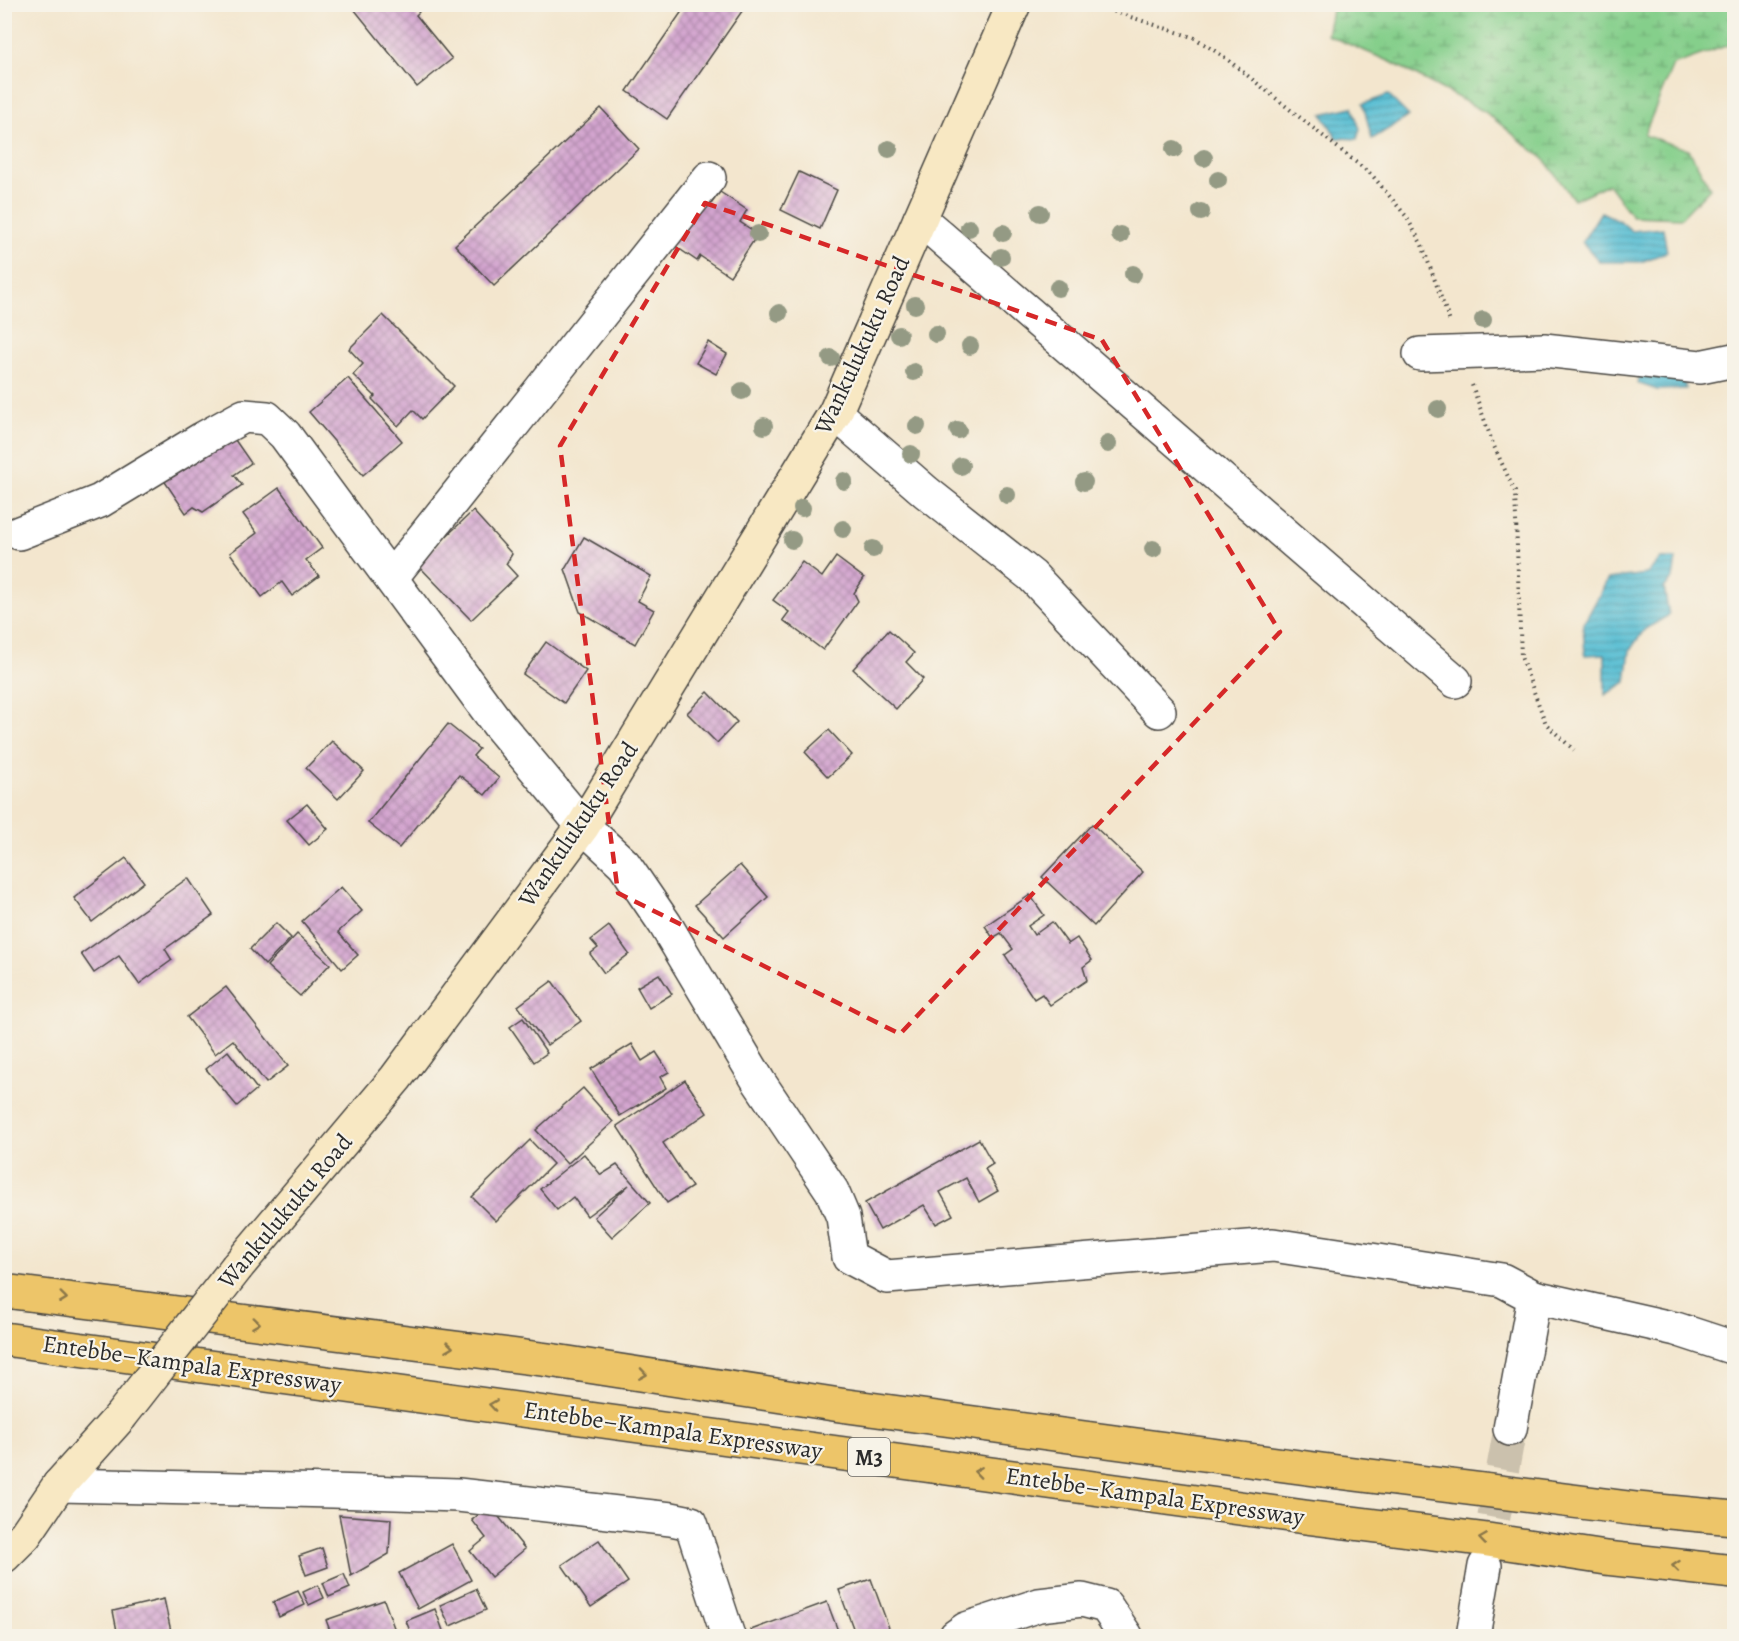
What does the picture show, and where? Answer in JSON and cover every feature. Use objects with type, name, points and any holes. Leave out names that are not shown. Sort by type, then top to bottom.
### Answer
[{"type":"highway","name":"Entebbe–Kampala Expressway","points":[[4,1291],[549,1360],[840,1404],[1322,1470],[1637,1509],[1734,1518]]},
{"type":"highway","name":"Entebbe–Kampala Expressway","points":[[4,1339],[1488,1540],[1606,1558],[1734,1572]]},
{"type":"main road","name":"Wankulukuku Road","points":[[4,1556],[25,1535],[59,1485],[120,1417],[237,1266],[396,1078],[583,826],[835,413],[1014,4]]},
{"type":"street","points":[[390,578],[709,178]]},
{"type":"street","points":[[920,219],[1455,681]]},
{"type":"street","points":[[1420,354],[1544,350],[1700,368],[1734,360]]},
{"type":"street","points":[[835,413],[926,492],[1032,576],[1159,711]]},
{"type":"street","points":[[19,532],[100,501],[202,439],[244,417],[267,418],[285,435],[498,724],[583,826],[624,864],[665,924],[759,1082],[832,1191],[843,1217],[849,1257],[887,1277],[1273,1245],[1502,1280],[1534,1297],[1676,1329],[1734,1348]]},
{"type":"street","points":[[1510,1429],[1534,1297]]},
{"type":"street","points":[[59,1485],[458,1495],[691,1523],[728,1636]]},
{"type":"street","points":[[1473,1636],[1485,1566]]},
{"type":"street","points":[[957,1636],[966,1629],[1039,1605],[1082,1600],[1106,1606],[1126,1636]]},
{"type":"path","points":[[1090,4],[1195,38],[1223,56],[1372,175],[1406,216],[1422,245],[1493,444],[1515,492],[1521,657],[1546,724],[1574,750]]},
{"type":"highlighted area","points":[[705,203],[1102,340],[1280,632],[900,1034],[618,893],[560,446]]},
{"type":"green space","points":[[1333,5],[1734,5],[1734,43],[1673,65],[1644,135],[1689,150],[1710,188],[1681,218],[1632,216],[1608,184],[1574,200],[1544,159],[1485,112],[1391,62],[1327,35]]},
{"type":"water","points":[[1388,95],[1409,116],[1372,139],[1363,104]]},
{"type":"water","points":[[1352,107],[1360,129],[1357,139],[1337,138],[1322,114]]},
{"type":"water","points":[[1601,212],[1620,221],[1632,231],[1663,228],[1667,252],[1641,262],[1600,262],[1582,242]]},
{"type":"water","points":[[1643,365],[1683,370],[1686,389],[1657,390],[1637,383]]},
{"type":"water","points":[[1660,559],[1676,559],[1673,578],[1664,588],[1669,615],[1644,630],[1630,650],[1626,682],[1605,695],[1605,654],[1585,655],[1583,625],[1608,579],[1647,574]]},
{"type":"building","points":[[350,4],[414,4],[419,12],[416,15],[452,59],[417,87]]},
{"type":"building","points":[[687,4],[747,4],[667,119],[627,91]]},
{"type":"building","points":[[601,108],[639,149],[494,286],[455,245]]},
{"type":"building","points":[[799,172],[837,190],[820,229],[781,210]]},
{"type":"building","points":[[720,192],[747,210],[740,222],[758,234],[730,276],[700,256],[697,261],[668,241],[700,195],[711,204]]},
{"type":"building","points":[[383,315],[454,386],[422,419],[413,410],[398,426],[372,399],[375,396],[353,375],[363,364],[349,349]]},
{"type":"building","points":[[708,342],[727,354],[716,374],[696,363]]},
{"type":"building","points":[[348,378],[402,441],[363,475],[309,412]]},
{"type":"building","points":[[226,427],[251,463],[234,475],[242,485],[203,512],[194,507],[186,513],[159,473]]},
{"type":"building","points":[[279,488],[322,548],[306,560],[319,576],[292,596],[282,582],[262,597],[230,553],[257,533],[243,514]]},
{"type":"building","points":[[473,511],[512,554],[506,564],[517,576],[471,620],[417,564]]},
{"type":"building","points":[[584,537],[651,576],[638,601],[654,610],[635,644],[580,612],[565,569]]},
{"type":"building","points":[[836,557],[864,578],[854,593],[858,601],[823,650],[783,620],[789,612],[773,600],[802,562],[822,577]]},
{"type":"building","points":[[889,630],[914,653],[906,662],[923,679],[896,709],[853,669]]},
{"type":"building","points":[[546,642],[586,671],[564,703],[523,674]]},
{"type":"building","points":[[708,692],[737,722],[717,743],[687,713]]},
{"type":"building","points":[[448,724],[479,749],[473,756],[499,778],[485,795],[459,775],[399,848],[368,823]]},
{"type":"building","points":[[829,730],[852,755],[828,777],[805,752]]},
{"type":"building","points":[[332,741],[364,771],[338,799],[306,768]]},
{"type":"building","points":[[307,804],[328,829],[309,845],[287,820]]},
{"type":"building","points":[[1092,824],[1143,872],[1094,926],[1042,877]]},
{"type":"building","points":[[126,858],[144,882],[92,922],[74,898]]},
{"type":"building","points":[[740,865],[768,897],[724,937],[695,905]]},
{"type":"building","points":[[188,878],[213,915],[165,949],[172,960],[139,984],[119,956],[94,973],[81,954]]},
{"type":"building","points":[[341,887],[362,911],[338,932],[358,955],[342,969],[302,921]]},
{"type":"building","points":[[1030,895],[1044,915],[1028,926],[1034,935],[1052,922],[1068,944],[1077,938],[1092,960],[1083,967],[1087,980],[1050,1005],[1042,994],[1034,999],[1005,955],[1013,949],[1001,933],[993,938],[985,926]]},
{"type":"building","points":[[276,923],[291,938],[265,965],[250,949]]},
{"type":"building","points":[[609,926],[629,954],[604,973],[590,954],[598,948],[591,940]]},
{"type":"building","points":[[297,934],[330,964],[300,996],[267,966]]},
{"type":"building","points":[[659,974],[672,994],[649,1008],[637,987]]},
{"type":"building","points":[[552,981],[581,1021],[547,1045],[518,1006]]},
{"type":"building","points":[[226,987],[288,1066],[266,1083],[233,1040],[215,1054],[187,1017]]},
{"type":"building","points":[[523,1018],[547,1053],[534,1062],[510,1027]]},
{"type":"building","points":[[632,1044],[642,1061],[656,1052],[669,1072],[660,1077],[666,1088],[620,1116],[591,1069]]},
{"type":"building","points":[[228,1051],[257,1089],[237,1106],[206,1069]]},
{"type":"building","points":[[685,1080],[707,1113],[663,1143],[692,1187],[667,1203],[617,1126]]},
{"type":"building","points":[[583,1088],[613,1122],[567,1164],[536,1130]]},
{"type":"building","points":[[979,1139],[993,1164],[985,1169],[998,1191],[979,1202],[966,1178],[940,1192],[953,1215],[936,1224],[924,1205],[880,1230],[865,1203]]},
{"type":"building","points":[[530,1140],[553,1164],[496,1221],[472,1197]]},
{"type":"building","points":[[584,1154],[601,1175],[617,1165],[650,1203],[612,1237],[594,1217],[629,1185],[587,1216],[573,1197],[557,1210],[540,1189]]},
{"type":"building","points":[[490,1506],[525,1549],[491,1577],[470,1551],[486,1538],[472,1520]]},
{"type":"building","points":[[339,1515],[391,1519],[389,1554],[351,1576]]},
{"type":"building","points":[[599,1540],[628,1582],[591,1607],[562,1565]]},
{"type":"building","points":[[452,1544],[471,1580],[418,1609],[399,1573]]},
{"type":"building","points":[[322,1548],[328,1567],[306,1575],[299,1556]]},
{"type":"building","points":[[344,1574],[350,1588],[329,1597],[323,1583]]},
{"type":"building","points":[[871,1579],[892,1636],[856,1636],[839,1590]]},
{"type":"building","points":[[318,1585],[324,1598],[309,1605],[303,1592]]},
{"type":"building","points":[[476,1589],[486,1610],[450,1626],[440,1605]]},
{"type":"building","points":[[298,1591],[305,1605],[279,1617],[273,1602]]},
{"type":"building","points":[[164,1599],[172,1636],[118,1636],[113,1611]]},
{"type":"building","points":[[384,1600],[397,1636],[332,1636],[326,1620]]},
{"type":"building","points":[[827,1602],[840,1636],[753,1636],[751,1630]]},
{"type":"building","points":[[435,1609],[445,1636],[412,1636],[406,1621]]},
{"type":"tunnel","points":[[1485,1566],[1510,1429]]}]
